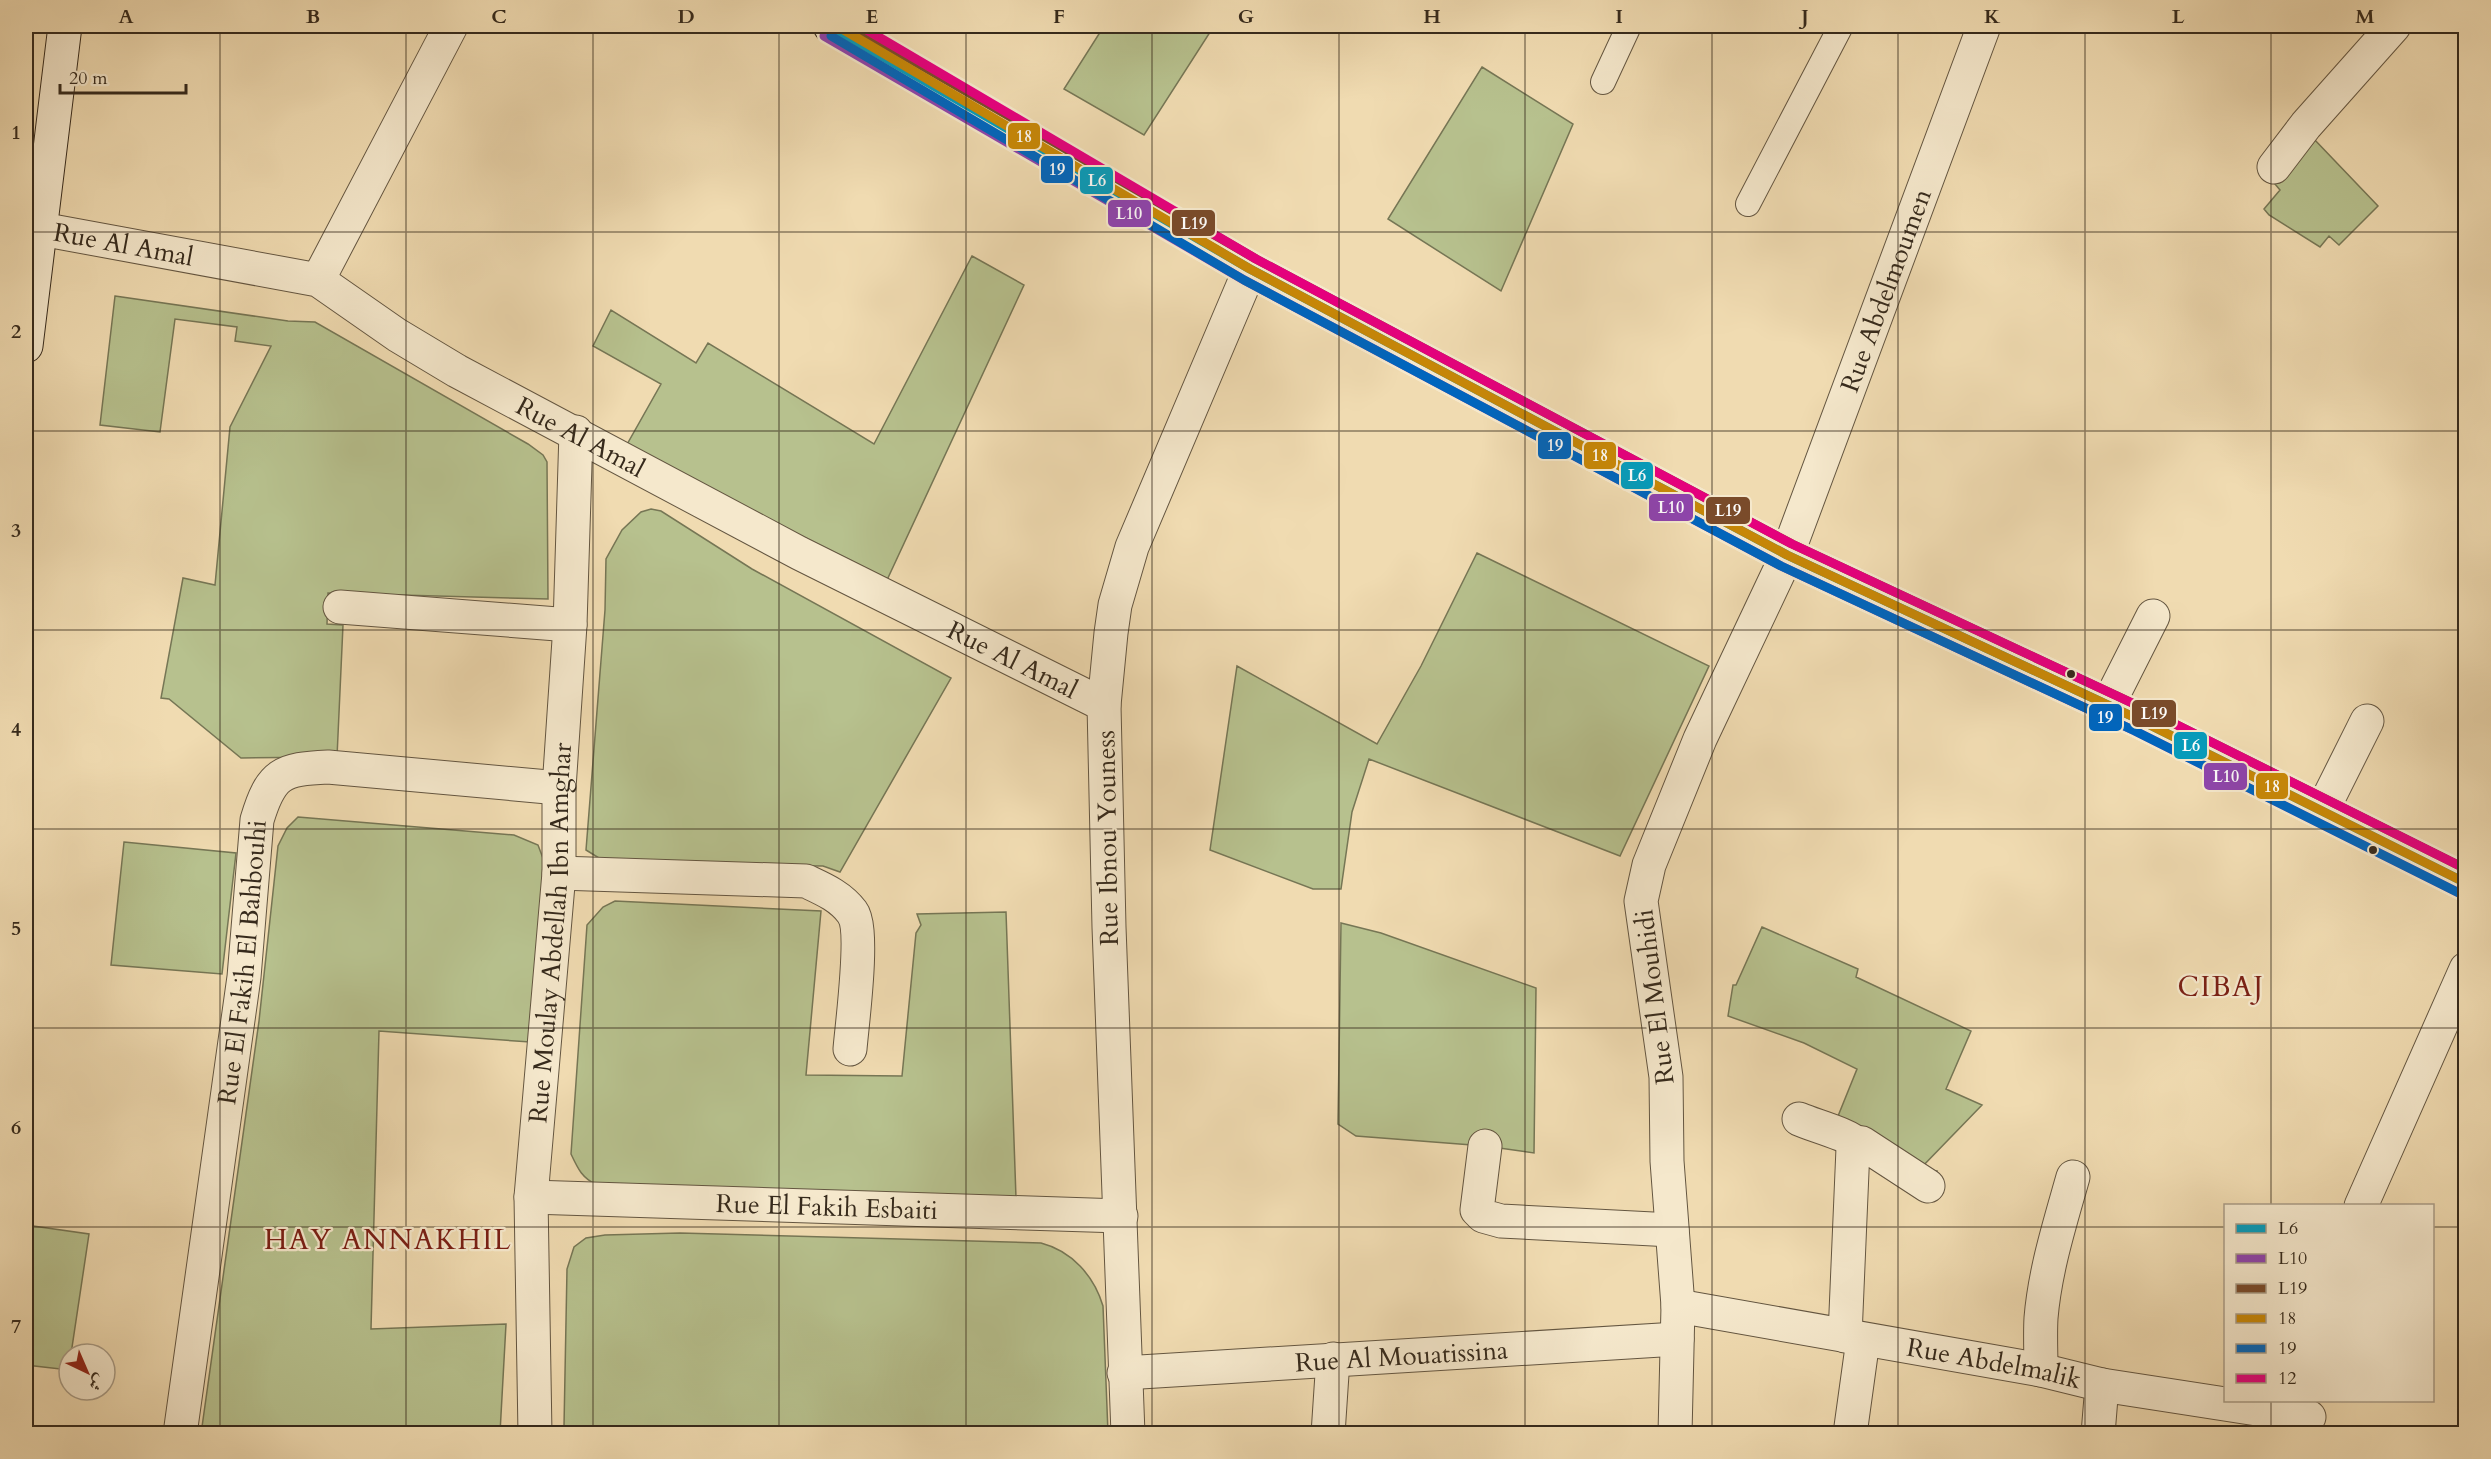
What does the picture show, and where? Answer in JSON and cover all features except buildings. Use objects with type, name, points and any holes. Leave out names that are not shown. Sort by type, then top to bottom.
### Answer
[{"type":"street","points":[[26,345],[37,207],[65,26]]},
{"type":"street","points":[[318,280],[451,26]]},
{"type":"street","points":[[830,26],[1250,269],[1787,555],[2108,705],[2466,883]]},
{"type":"street","name":"Rue Abdelmoumen","points":[[1787,555],[1984,26]]},
{"type":"street","points":[[2274,167],[2322,107],[2394,26]]},
{"type":"street","name":"Rue Al Amal","points":[[37,207],[318,280],[397,335],[457,371],[576,432],[799,553],[1104,705]]},
{"type":"street","name":"Rue Ibnou Youness","points":[[1128,1434],[1109,927],[1104,705],[1115,605],[1132,547],[1250,269]]},
{"type":"street","name":"Rue Moulay Abdellah Ibn Amghar","points":[[535,1434],[531,1197],[559,873],[559,788],[570,625],[576,432]]},
{"type":"street","name":"Rue El Mouhidi","points":[[1675,1434],[1678,1306],[1672,1230],[1666,1077],[1641,901],[1648,866],[1700,739],[1787,555]]},
{"type":"street","points":[[340,607],[570,625]]},
{"type":"street","points":[[2108,705],[2153,616]]},
{"type":"street","points":[[2322,811],[2367,721]]},
{"type":"street","name":"Rue El Fakih El Bahbouhi","points":[[180,1434],[244,977],[257,820],[264,797],[272,783],[284,773],[296,768],[328,767],[559,788]]},
{"type":"street","points":[[559,873],[806,881],[838,897],[854,914],[857,930],[857,963],[850,1049]]},
{"type":"street","points":[[2362,1204],[2466,969]]},
{"type":"street","points":[[1799,1119],[1828,1132],[1846,1136],[1855,1148],[1854,1338],[1850,1434]]},
{"type":"street","points":[[1855,1148],[1862,1143],[1928,1186]]},
{"type":"street","points":[[1485,1146],[1477,1210],[1483,1216],[1502,1221],[1672,1230]]},
{"type":"street","points":[[2041,1370],[2041,1318],[2046,1287],[2052,1253],[2073,1177]]},
{"type":"street","name":"Rue El Fakih Esbaiti","points":[[531,1197],[1121,1216]]},
{"type":"street","name":"Rue Abdelmalik","points":[[1678,1306],[2041,1370],[2102,1385],[2309,1417]]},
{"type":"street","name":"Rue Al Mouatissina","points":[[1124,1372],[1677,1339]]},
{"type":"street","points":[[1328,1434],[1333,1359]]},
{"type":"street","points":[[2098,1434],[2102,1385]]},
{"type":"lane","points":[[1603,82],[1629,26]]},
{"type":"lane","points":[[1748,204],[1841,26]]},
{"type":"green space","points":[[1104,26],[1214,26],[1144,135],[1064,89]]},
{"type":"green space","points":[[1482,67],[1573,124],[1501,291],[1388,219]]},
{"type":"green space","points":[[2313,138],[2378,206],[2339,245],[2329,236],[2320,247],[2269,215],[2264,209],[2280,190],[2275,184]]},
{"type":"green space","points":[[972,256],[1024,285],[887,580],[625,448],[661,384],[593,346],[611,310],[696,363],[708,343],[874,444]]},
{"type":"green space","points":[[115,296],[288,321],[315,322],[528,444],[543,455],[547,462],[548,599],[328,593],[327,624],[343,625],[337,757],[241,758],[169,699],[161,698],[183,578],[215,585],[230,427],[271,346],[235,341],[237,327],[175,319],[160,432],[100,425]]},
{"type":"green space","points":[[651,509],[661,511],[752,569],[951,678],[840,872],[823,866],[607,863],[586,850],[605,610],[606,559],[622,530],[641,512]]},
{"type":"green space","points":[[1477,553],[1709,666],[1620,856],[1369,759],[1352,812],[1341,889],[1313,889],[1210,850],[1237,666],[1377,744],[1421,666]]},
{"type":"green space","points":[[298,817],[514,835],[538,845],[544,861],[530,1042],[379,1031],[371,1329],[506,1324],[500,1433],[201,1434],[259,1021],[278,846],[287,828]]},
{"type":"green space","points":[[124,842],[236,853],[222,974],[111,965]]},
{"type":"green space","points":[[615,901],[821,911],[806,1075],[902,1076],[916,933],[921,925],[917,914],[1006,912],[1016,1198],[597,1185],[588,1179],[578,1169],[571,1154],[587,925],[603,907]]},
{"type":"green space","points":[[1341,923],[1381,933],[1536,988],[1534,1153],[1485,1146],[1356,1136],[1338,1124]]},
{"type":"green space","points":[[1762,927],[1858,969],[1856,977],[1971,1031],[1946,1089],[1982,1105],[1920,1169],[1937,1171],[1923,1194],[1834,1126],[1857,1069],[1804,1043],[1728,1016],[1733,985],[1736,985]]},
{"type":"green space","points":[[26,1225],[89,1234],[73,1342],[57,1342],[57,1369],[26,1365]]},
{"type":"green space","points":[[680,1233],[1041,1243],[1052,1247],[1072,1259],[1088,1275],[1103,1306],[1108,1433],[567,1433],[564,1426],[567,1269],[574,1247],[586,1238],[605,1235]]},
{"type":"transit line","name":"L6","points":[[830,26],[1250,269],[1787,555],[2140,720],[2466,883]]},
{"type":"transit line","name":"18","points":[[837,26],[1250,269],[1787,555],[2140,720],[2466,883]]},
{"type":"transit line","name":"L19","points":[[853,26],[1256,259],[1792,544],[2145,709],[2466,869]]},
{"type":"transit line","name":"12","points":[[860,26],[1256,259],[1792,544],[2145,709],[2466,869]]},
{"type":"transit line","name":"L10","points":[[824,36],[1244,280],[1781,566],[2135,731],[2461,894]]},
{"type":"transit line","name":"19","points":[[831,36],[1244,280],[1781,566],[2135,731],[2461,894]]},
{"type":"district","name":"CIBAJ","points":[[2221,986]]},
{"type":"district","name":"HAY ANNAKHIL","points":[[388,1239]]}]
